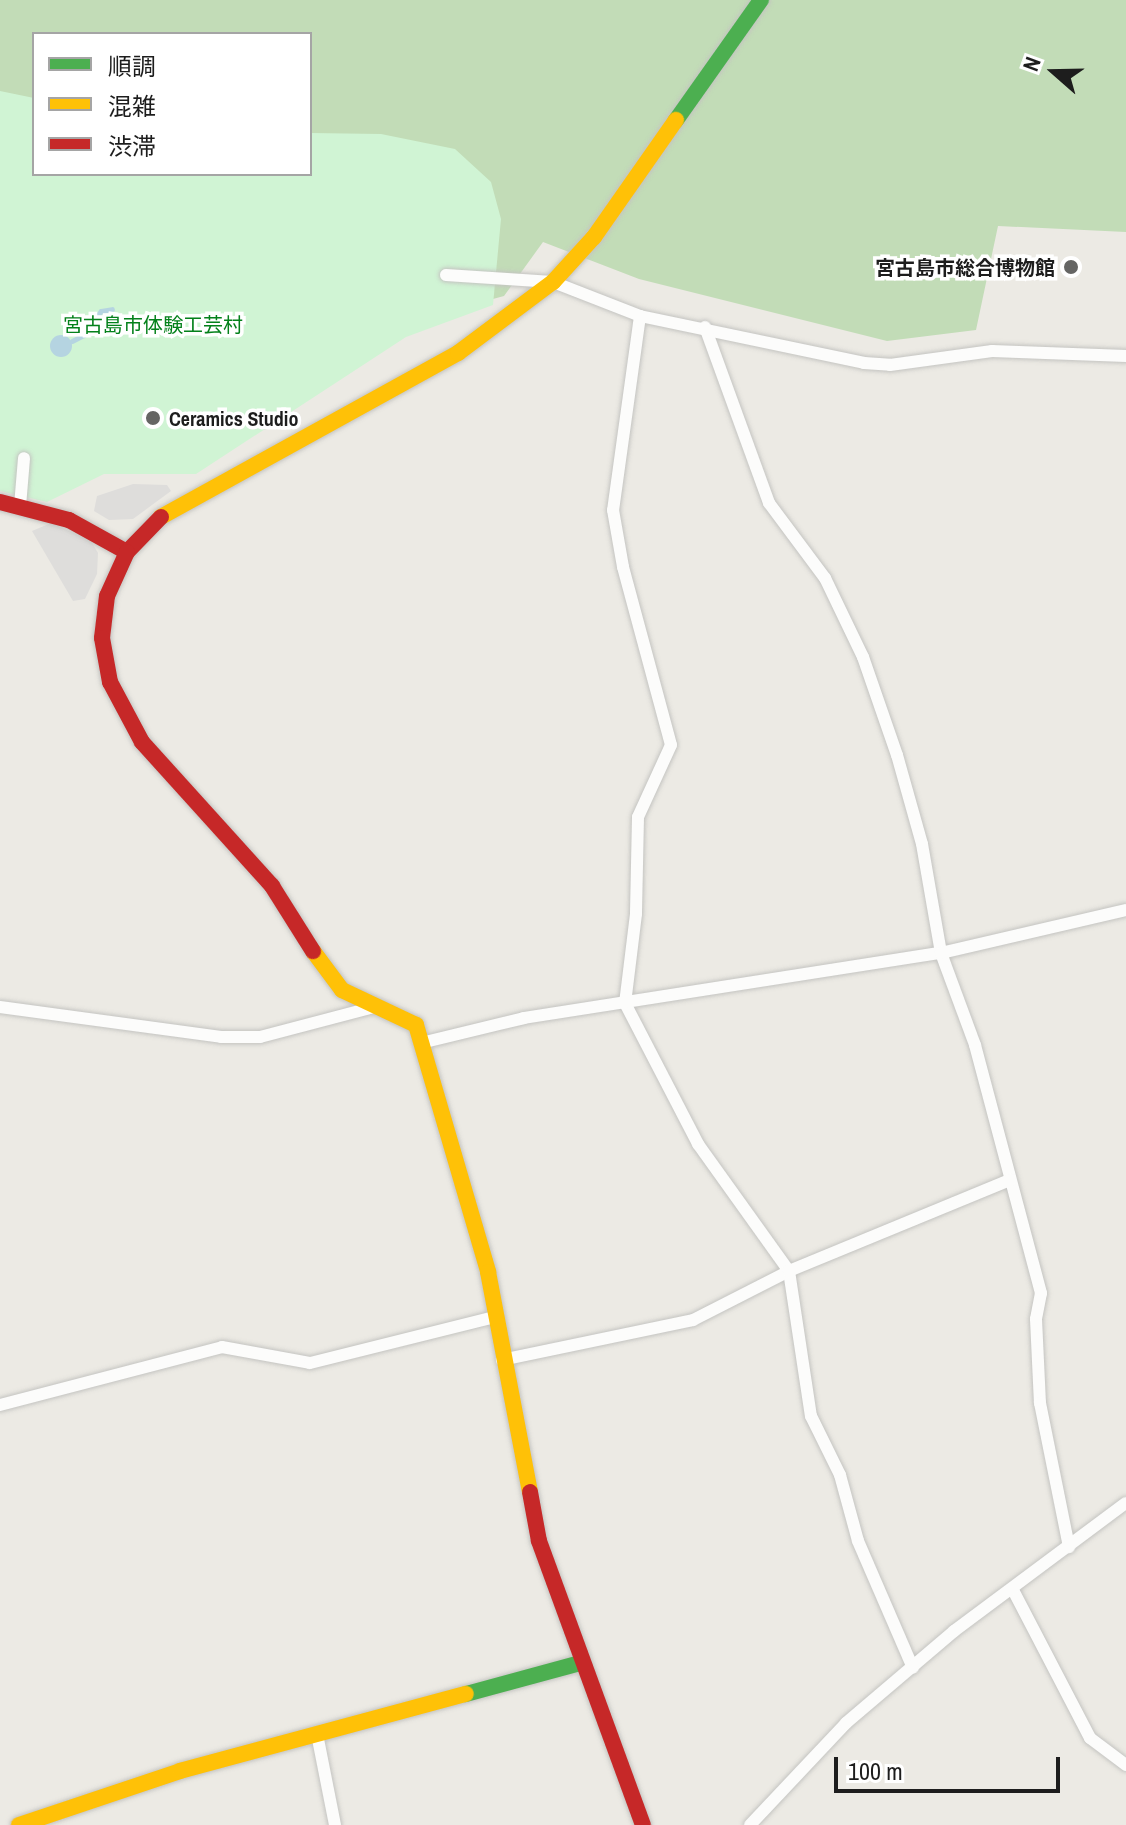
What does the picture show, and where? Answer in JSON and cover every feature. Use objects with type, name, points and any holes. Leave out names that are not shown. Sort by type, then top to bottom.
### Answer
[{"type":"street","points":[[643,1825],[580,1663],[539,1541],[502,1360],[488,1272],[416,1025],[374,1007],[331,979],[272,886],[142,742],[110,682],[102,638],[107,596],[127,552],[172,508],[458,353],[553,282],[594,237],[761,0]]},
{"type":"street","points":[[446,275],[553,282],[640,316],[890,365],[967,351],[1126,356]]},
{"type":"street","points":[[640,316],[613,510],[623,567],[671,745],[638,817],[636,914],[625,1003],[698,1144],[789,1271],[811,1416],[840,1475],[858,1541],[913,1668]]},
{"type":"street","points":[[705,327],[769,503],[825,578],[863,657],[922,844],[941,953],[975,1045],[1041,1293],[1036,1319],[1040,1403],[1069,1547]]},
{"type":"street","points":[[20,506],[24,458]]},
{"type":"street","points":[[0,502],[69,520],[127,552]]},
{"type":"street","points":[[421,1043],[524,1018],[941,953],[1126,910]]},
{"type":"street","points":[[0,1007],[221,1037],[260,1037],[374,1007]]},
{"type":"street","points":[[502,1360],[693,1320],[789,1271],[1010,1180]]},
{"type":"street","points":[[0,1405],[222,1347],[310,1363],[494,1317]]},
{"type":"street","points":[[750,1825],[812,1754],[913,1668],[1126,1503]]},
{"type":"street","points":[[1013,1590],[1090,1738],[1126,1765]]},
{"type":"street","points":[[19,1825],[180,1771],[580,1663]]},
{"type":"street","points":[[317,1734],[335,1825]]},
{"type":"green space","points":[[0,0],[1126,0],[1126,232],[998,226],[976,330],[887,341],[639,279],[543,242],[504,296],[404,323],[0,244]]},
{"type":"green space","name":"宮古島市体験工芸村","points":[[0,91],[32,98],[32,176],[312,176],[312,133],[381,134],[455,149],[491,182],[501,219],[493,305],[406,337],[196,474],[104,474],[47,502],[0,491]]},
{"type":"shaded area","points":[[133,484],[167,485],[171,491],[133,519],[109,520],[94,511],[97,496]]},
{"type":"shaded area","points":[[51,523],[91,541],[98,553],[97,574],[85,599],[73,601],[32,531]]},
{"type":"water","points":[[57,335],[65,335],[72,346],[65,357],[57,357],[50,350],[50,342]]},
{"type":"waterway","points":[[72,341],[84,335],[101,311],[112,309]]},
{"type":"traffic: fast","points":[[676,120],[761,0]]},
{"type":"traffic: fast","points":[[466,1694],[580,1663]]},
{"type":"traffic: slow","points":[[161,517],[458,353],[553,282],[594,237],[676,120]]},
{"type":"traffic: slow","points":[[313,951],[342,990],[416,1025],[488,1272],[530,1492]]},
{"type":"traffic: slow","points":[[19,1825],[180,1771],[466,1694]]},
{"type":"traffic: jam","points":[[0,502],[69,520],[127,552]]},
{"type":"traffic: jam","points":[[161,517],[127,552],[107,596],[102,638],[110,682],[142,742],[272,886],[313,951]]},
{"type":"traffic: jam","points":[[530,1492],[539,1541],[643,1825]]},
{"type":"place","name":"宮古島市総合博物館","points":[[1071,267]]},
{"type":"place","name":"Ceramics Studio","points":[[153,418]]}]
